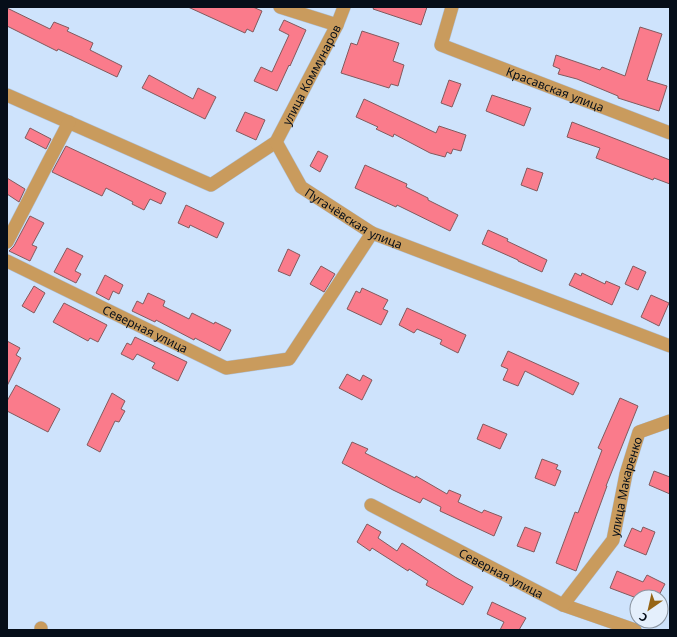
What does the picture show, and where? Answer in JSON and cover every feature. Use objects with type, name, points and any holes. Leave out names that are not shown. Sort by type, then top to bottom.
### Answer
[{"type":"street","points":[[280,7],[337,25]]},
{"type":"street","name":"улица Коммунаров","points":[[276,142],[337,25],[344,7]]},
{"type":"street","name":"Красавская улица","points":[[452,7],[441,45],[670,133]]},
{"type":"street","points":[[7,95],[211,185],[276,142]]},
{"type":"street","points":[[7,242],[69,122]]},
{"type":"street","name":"Пугачёвская улица","points":[[276,142],[300,187],[372,233],[670,346]]},
{"type":"street","name":"Северная улица","points":[[7,261],[226,368],[289,359],[372,233]]},
{"type":"street","name":"улица Макаренко","points":[[563,606],[612,540],[626,474],[639,432],[670,420]]},
{"type":"street","name":"Северная улица","points":[[371,504],[563,606],[635,630]]},
{"type":"building","points":[[188,7],[253,7],[262,11],[253,32],[247,29],[245,33]]},
{"type":"building","points":[[374,7],[427,7],[421,25],[373,9]]},
{"type":"building","points":[[7,8],[50,29],[54,22],[69,28],[67,31],[93,43],[90,50],[122,66],[117,77],[58,49],[57,51],[7,26]]},
{"type":"building","points":[[284,20],[306,30],[277,91],[254,81],[261,67],[272,72],[289,35],[279,30]]},
{"type":"building","points":[[640,27],[662,34],[647,80],[667,86],[659,111],[618,98],[618,96],[577,79],[558,74],[560,69],[553,66],[556,55],[600,70],[602,67],[625,76]]},
{"type":"building","points":[[362,31],[399,43],[393,61],[404,65],[398,86],[391,84],[389,88],[341,73],[351,43],[357,45]]},
{"type":"building","points":[[149,75],[193,99],[198,88],[216,97],[205,119],[142,88]]},
{"type":"building","points":[[449,80],[461,84],[452,107],[441,103]]},
{"type":"building","points":[[492,95],[531,108],[524,126],[486,111]]},
{"type":"building","points":[[364,99],[436,133],[439,126],[466,135],[461,151],[453,149],[451,154],[447,152],[445,157],[430,153],[394,134],[393,137],[376,129],[378,127],[356,117]]},
{"type":"building","points":[[245,112],[265,120],[256,140],[236,131]]},
{"type":"building","points":[[572,122],[670,160],[670,184],[654,178],[653,180],[596,158],[600,148],[567,137]]},
{"type":"building","points":[[30,128],[51,139],[46,149],[25,138]]},
{"type":"building","points":[[66,146],[166,193],[161,204],[150,199],[144,210],[132,204],[133,202],[106,188],[102,196],[52,172]]},
{"type":"building","points":[[318,151],[328,156],[320,172],[310,166]]},
{"type":"building","points":[[365,165],[407,184],[406,187],[458,215],[450,231],[397,205],[396,207],[355,188]]},
{"type":"building","points":[[527,168],[543,173],[537,191],[521,185]]},
{"type":"building","points":[[7,178],[25,189],[19,202],[7,194]]},
{"type":"building","points":[[186,205],[224,223],[217,238],[190,225],[189,228],[178,223]]},
{"type":"building","points":[[30,216],[44,223],[32,245],[37,247],[30,261],[9,251],[14,246]]},
{"type":"building","points":[[488,230],[547,260],[542,272],[482,244]]},
{"type":"building","points":[[67,248],[83,256],[75,271],[81,274],[76,283],[54,272]]},
{"type":"building","points":[[288,249],[300,255],[290,276],[278,271]]},
{"type":"building","points":[[321,266],[335,274],[324,292],[310,284]]},
{"type":"building","points":[[633,266],[646,272],[638,290],[625,284]]},
{"type":"building","points":[[575,273],[581,276],[582,273],[605,284],[606,281],[620,287],[612,305],[569,285]]},
{"type":"building","points":[[105,275],[123,285],[119,294],[113,291],[109,300],[96,293]]},
{"type":"building","points":[[34,286],[45,293],[34,313],[22,306]]},
{"type":"building","points":[[362,288],[388,300],[383,309],[388,311],[381,325],[347,309],[356,291],[360,293]]},
{"type":"building","points":[[148,293],[165,301],[163,306],[189,319],[192,313],[214,324],[215,322],[231,330],[220,351],[195,338],[194,340],[156,320],[155,322],[132,311],[137,301],[143,304]]},
{"type":"building","points":[[651,295],[669,303],[659,326],[641,317]]},
{"type":"building","points":[[64,303],[107,325],[98,342],[90,338],[88,341],[53,322]]},
{"type":"building","points":[[407,308],[466,335],[458,353],[440,344],[442,340],[417,329],[414,333],[399,325]]},
{"type":"building","points":[[135,337],[187,362],[178,381],[152,368],[155,363],[137,354],[133,360],[121,354],[127,343],[131,345]]},
{"type":"building","points":[[7,341],[20,348],[16,355],[21,358],[7,386]]},
{"type":"building","points":[[508,351],[579,383],[573,395],[525,371],[518,386],[503,380],[508,369],[501,366]]},
{"type":"building","points":[[347,374],[360,381],[363,375],[372,380],[362,400],[339,388]]},
{"type":"building","points":[[16,385],[60,409],[48,432],[7,411],[7,401]]},
{"type":"building","points":[[112,393],[125,401],[121,409],[125,411],[119,422],[115,421],[100,452],[87,445]]},
{"type":"building","points":[[620,398],[638,406],[606,486],[576,571],[556,563],[575,512],[578,513],[602,450],[598,448]]},
{"type":"building","points":[[483,424],[507,434],[500,449],[477,439]]},
{"type":"building","points":[[352,442],[368,449],[365,453],[415,478],[416,476],[447,494],[449,490],[461,495],[458,502],[482,513],[484,510],[502,517],[494,536],[440,511],[441,507],[423,498],[420,503],[342,463]]},
{"type":"building","points":[[542,459],[558,465],[556,469],[561,471],[555,486],[535,478]]},
{"type":"building","points":[[654,471],[670,477],[670,494],[649,485]]},
{"type":"building","points":[[367,524],[381,532],[378,538],[397,551],[402,543],[473,587],[463,605],[426,585],[428,581],[409,569],[408,571],[372,548],[370,551],[357,542]]},
{"type":"building","points":[[525,527],[541,533],[534,552],[517,546]]},
{"type":"building","points":[[643,527],[655,532],[646,555],[624,546],[632,528],[641,532]]},
{"type":"building","points":[[617,571],[643,582],[647,575],[665,584],[662,589],[629,589],[629,595],[610,588]]},
{"type":"building","points":[[492,602],[526,618],[519,630],[500,630],[504,622],[487,614]]}]
